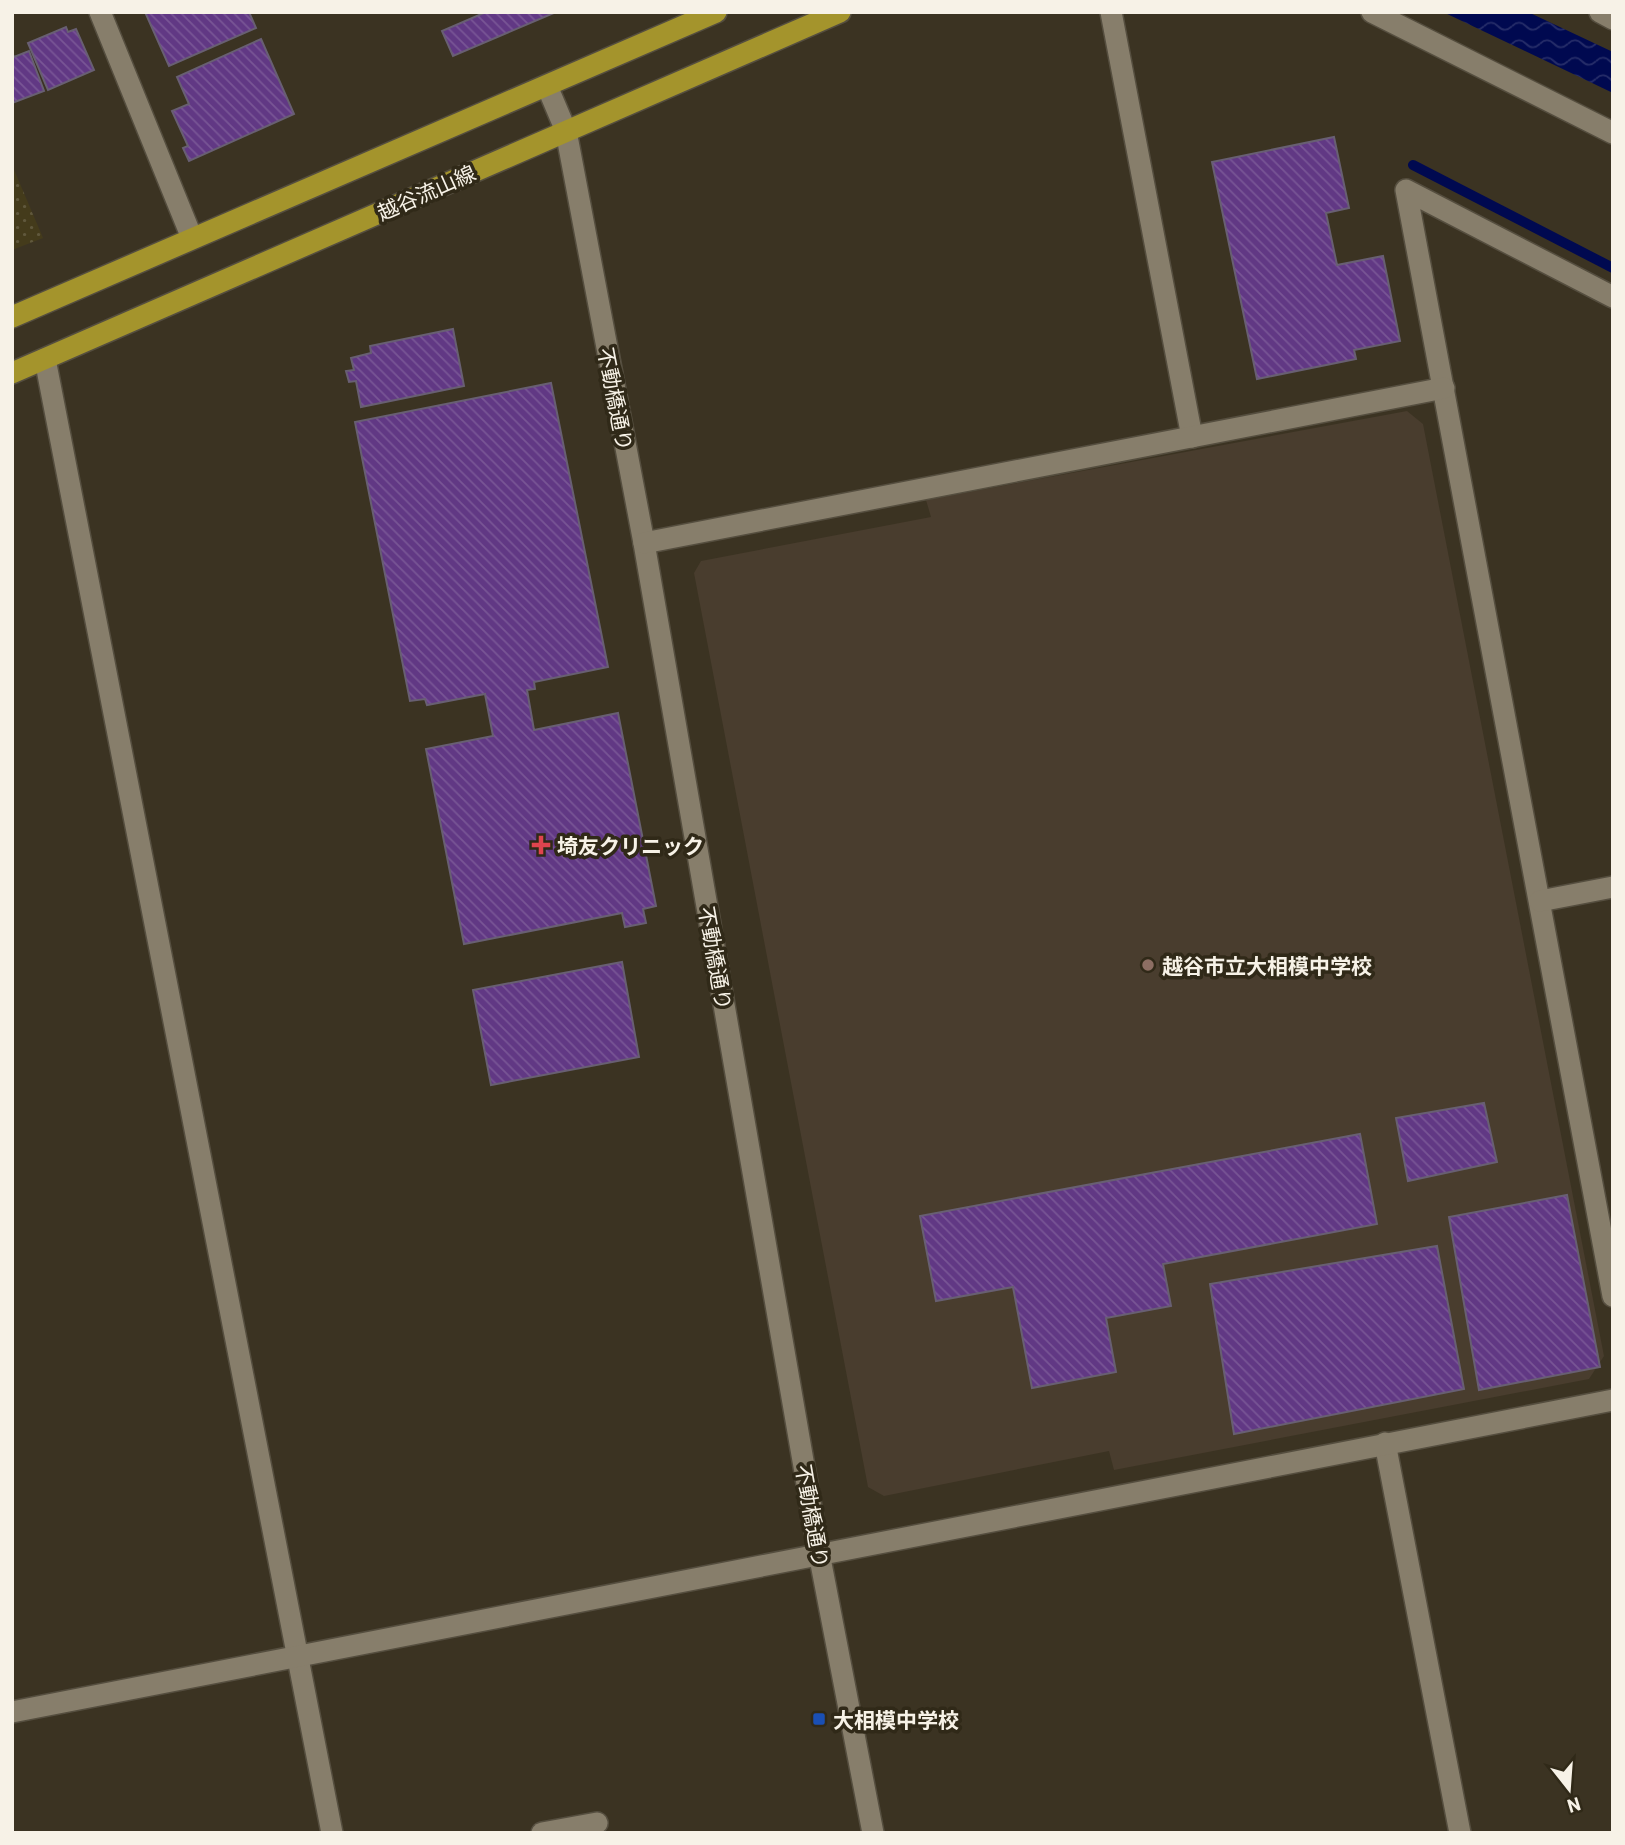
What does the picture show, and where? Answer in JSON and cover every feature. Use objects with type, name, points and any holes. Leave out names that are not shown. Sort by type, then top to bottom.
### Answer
[{"type":"main road","points":[[12,317],[716,12]]},
{"type":"main road","name":"越谷流山線","points":[[12,373],[841,12]]},
{"type":"street","points":[[100,12],[192,238]]},
{"type":"street","points":[[1111,12],[1192,437]]},
{"type":"street","points":[[1372,12],[1613,133]]},
{"type":"street","points":[[1600,12],[1613,19]]},
{"type":"street","name":"不動橋通り","points":[[547,86],[566,131],[644,543],[819,1553],[873,1833]]},
{"type":"street","points":[[1613,297],[1406,190],[1613,1296]]},
{"type":"street","points":[[45,359],[332,1833]]},
{"type":"street","points":[[644,543],[1444,388]]},
{"type":"street","points":[[1540,901],[1613,887]]},
{"type":"street","points":[[12,1712],[1613,1400]]},
{"type":"street","points":[[1385,1443],[1460,1833]]},
{"type":"street","points":[[542,1833],[597,1823]]},
{"type":"shaded area","name":"越谷市立大相模中学校","points":[[1407,411],[1423,424],[1604,1356],[1589,1379],[1114,1470],[1109,1451],[884,1496],[868,1487],[694,573],[701,561],[931,517],[926,500]]},
{"type":"sand","points":[[12,165],[43,238],[12,250]]},
{"type":"water","points":[[1443,12],[1528,12],[1613,52],[1613,93]]},
{"type":"building","points":[[145,12],[249,12],[256,28],[169,66]]},
{"type":"building","points":[[486,12],[556,12],[453,56],[442,31]]},
{"type":"building","points":[[66,27],[68,32],[76,29],[94,70],[48,90],[28,43]]},
{"type":"building","points":[[261,39],[294,114],[189,161],[183,148],[188,146],[172,111],[189,104],[177,77]]},
{"type":"building","points":[[29,51],[44,91],[12,103],[12,52],[14,57]]},
{"type":"building","points":[[1334,137],[1349,208],[1326,213],[1337,265],[1383,256],[1400,341],[1354,350],[1356,359],[1257,379],[1212,162]]},
{"type":"building","points":[[453,329],[464,386],[361,407],[356,381],[349,382],[346,371],[354,370],[351,358],[371,353],[370,346]]},
{"type":"building","points":[[551,383],[608,667],[534,682],[535,689],[527,690],[534,730],[618,713],[656,906],[643,909],[646,923],[625,927],[622,913],[464,944],[426,749],[493,736],[485,694],[427,705],[425,699],[410,701],[355,422]]},
{"type":"building","points":[[622,962],[639,1057],[491,1085],[473,990]]},
{"type":"building","points":[[1484,1103],[1497,1162],[1408,1181],[1396,1118]]},
{"type":"building","points":[[1360,1134],[1377,1224],[1163,1264],[1171,1306],[1106,1318],[1116,1372],[1032,1388],[1013,1287],[936,1301],[920,1216]]},
{"type":"building","points":[[1567,1195],[1600,1367],[1479,1390],[1449,1217]]},
{"type":"building","points":[[1437,1246],[1464,1389],[1234,1434],[1210,1284]]},
{"type":"waterway","points":[[1413,165],[1613,268]]},
{"type":"place","name":"埼友クリニック","points":[[541,845]]},
{"type":"place","name":"越谷市立大相模中学校","points":[[1148,965]]},
{"type":"place","name":"大相模中学校","points":[[819,1719]]}]
